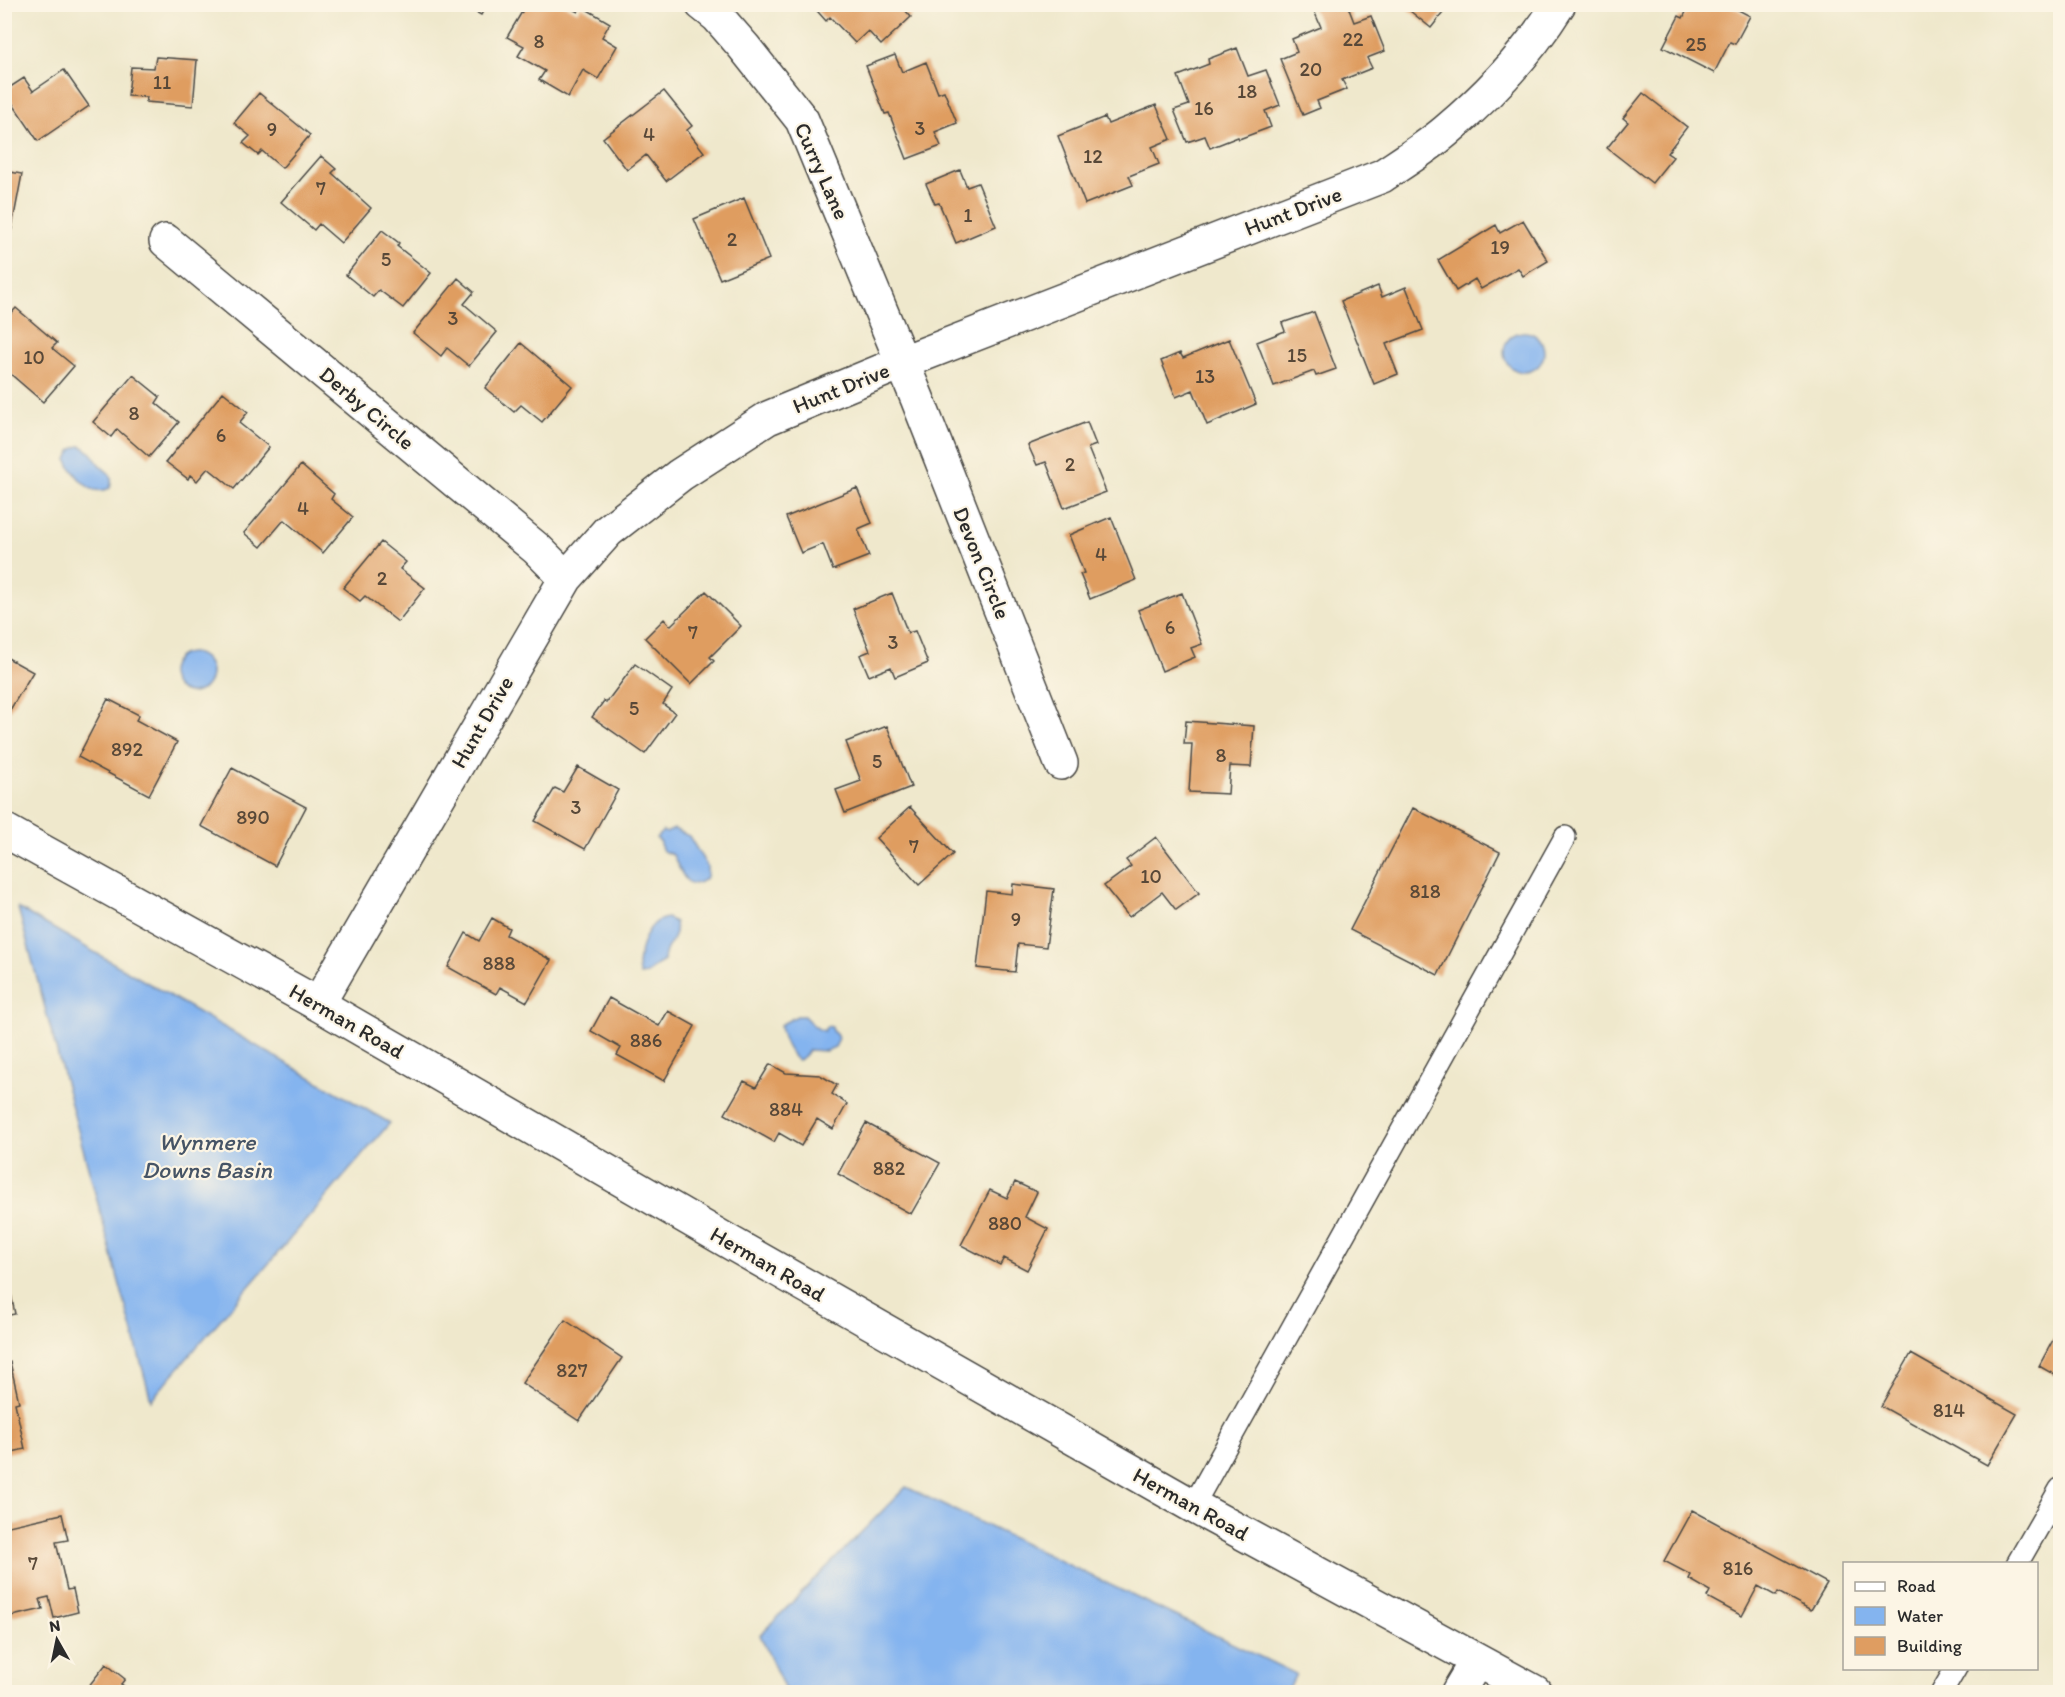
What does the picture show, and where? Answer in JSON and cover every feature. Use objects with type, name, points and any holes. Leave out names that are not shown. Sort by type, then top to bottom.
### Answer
[{"type":"street","name":"Curry Lane","points":[[702,4],[717,16],[744,47],[802,120],[901,363]]},
{"type":"street","name":"Hunt Drive","points":[[318,1004],[566,578],[608,531],[680,475],[768,418],[901,363],[1382,176],[1445,132],[1498,82],[1549,21],[1559,4]]},
{"type":"street","name":"Derby Circle","points":[[166,241],[528,542],[566,578]]},
{"type":"street","name":"Devon Circle","points":[[901,363],[920,404],[1061,763]]},
{"type":"street","name":"Herman Road","points":[[4,830],[318,1004],[731,1244],[1193,1506],[1476,1662],[1535,1692]]},
{"type":"street","points":[[1458,1692],[1476,1662]]},
{"type":"lane","points":[[1193,1506],[1565,837]]},
{"type":"lane","points":[[2018,1562],[2061,1489]]},
{"type":"lane","points":[[1942,1692],[1955,1670]]},
{"type":"water","points":[[1524,332],[1532,333],[1538,338],[1543,344],[1543,360],[1538,366],[1532,371],[1524,372],[1516,371],[1510,366],[1505,360],[1504,352],[1505,344],[1510,338],[1516,333]]},
{"type":"water","points":[[81,446],[89,451],[101,467],[109,473],[110,488],[100,491],[91,489],[70,467],[67,460],[69,455],[73,449]]},
{"type":"water","points":[[191,653],[205,659],[211,673],[205,687],[191,693],[177,687],[171,673],[177,659]]},
{"type":"water","points":[[674,829],[689,836],[707,866],[707,877],[700,882],[694,884],[685,879],[673,855],[663,851],[661,842],[656,838],[663,831],[666,833]]},
{"type":"water","name":"Wynmere Downs Basin","points":[[18,908],[390,1123],[151,1400]]},
{"type":"water","points":[[667,918],[675,922],[675,934],[666,950],[664,961],[647,974],[640,975],[639,956],[647,934],[656,923]]},
{"type":"water","points":[[797,1016],[804,1016],[824,1031],[827,1026],[832,1027],[832,1031],[838,1038],[835,1047],[826,1051],[809,1050],[804,1057],[797,1060],[786,1044],[780,1025]]},
{"type":"water","points":[[906,1487],[1296,1674],[1287,1692],[786,1692],[760,1635]]},
{"type":"building","points":[[461,4],[487,4],[481,15]]},
{"type":"building","points":[[811,4],[900,4],[911,17],[881,45],[868,31],[855,43],[830,17],[826,21]]},
{"type":"building","points":[[1315,4],[1347,4],[1354,22],[1371,16],[1385,51],[1367,58],[1372,68],[1342,80],[1347,89],[1317,101],[1320,108],[1303,115],[1280,59],[1297,52],[1292,39],[1321,27],[1312,6]]},
{"type":"building","points":[[1406,4],[1450,4],[1431,28],[1404,6]]},
{"type":"building","points":[[1690,4],[1727,4],[1750,16],[1735,44],[1730,42],[1714,73],[1663,47],[1679,16],[1683,18]]},
{"type":"building","points":[[526,5],[564,5],[578,12],[581,6],[610,23],[602,37],[617,46],[598,79],[583,70],[568,97],[539,80],[545,71],[518,56],[524,46],[507,37]]},
{"type":"building","points":[[1237,48],[1248,76],[1266,70],[1280,105],[1265,111],[1271,127],[1210,148],[1205,136],[1187,142],[1174,110],[1189,105],[1178,76],[1209,64],[1208,59]]},
{"type":"building","points":[[895,55],[902,72],[926,62],[938,93],[944,91],[957,123],[935,132],[941,146],[907,159],[889,113],[885,114],[866,66]]},
{"type":"building","points":[[156,57],[197,60],[193,106],[146,102],[147,97],[128,96],[131,67],[154,68]]},
{"type":"building","points":[[64,70],[89,106],[38,141],[4,91],[24,78],[33,91]]},
{"type":"building","points":[[664,91],[692,126],[687,130],[704,152],[666,181],[646,155],[627,170],[603,138]]},
{"type":"building","points":[[259,93],[310,135],[282,168],[262,151],[258,155],[243,143],[250,136],[234,123]]},
{"type":"building","points":[[1643,93],[1687,127],[1667,153],[1673,157],[1652,183],[1607,148],[1628,122],[1623,118]]},
{"type":"building","points":[[1156,105],[1171,139],[1152,147],[1159,164],[1129,176],[1133,185],[1085,204],[1058,136],[1105,117],[1108,124]]},
{"type":"building","points":[[321,156],[336,169],[332,173],[371,208],[341,243],[319,224],[314,230],[281,202]]},
{"type":"building","points":[[960,170],[967,187],[978,183],[996,226],[956,243],[939,203],[935,204],[926,184]]},
{"type":"building","points":[[4,171],[22,174],[6,259],[4,259]]},
{"type":"building","points":[[744,198],[769,259],[720,279],[694,219]]},
{"type":"building","points":[[1523,220],[1548,261],[1523,276],[1518,268],[1481,289],[1475,279],[1456,291],[1438,260],[1496,225],[1500,233]]},
{"type":"building","points":[[382,230],[399,243],[397,246],[431,273],[403,308],[379,290],[373,297],[346,275]]},
{"type":"building","points":[[458,278],[474,292],[464,304],[497,332],[469,366],[447,348],[441,356],[413,333]]},
{"type":"building","points":[[1378,286],[1382,297],[1406,287],[1423,330],[1386,344],[1398,374],[1374,384],[1341,301]]},
{"type":"building","points":[[16,308],[57,343],[52,348],[74,366],[43,402],[7,371],[4,373],[4,321]]},
{"type":"building","points":[[1314,312],[1336,369],[1316,376],[1314,371],[1274,386],[1257,342],[1285,331],[1282,323]]},
{"type":"building","points":[[1229,339],[1256,404],[1207,425],[1193,390],[1176,397],[1161,361],[1180,353],[1183,358]]},
{"type":"building","points":[[521,343],[572,386],[542,422],[521,405],[514,412],[485,388]]},
{"type":"building","points":[[133,375],[160,397],[156,403],[179,422],[149,457],[117,429],[111,437],[93,422]]},
{"type":"building","points":[[223,392],[248,412],[239,423],[269,447],[234,489],[208,468],[197,481],[190,475],[188,479],[166,462]]},
{"type":"building","points":[[1087,422],[1096,445],[1088,448],[1106,492],[1064,508],[1046,462],[1037,465],[1028,445]]},
{"type":"building","points":[[301,465],[334,494],[331,499],[353,517],[323,553],[284,520],[261,547],[244,533]]},
{"type":"building","points":[[857,488],[872,523],[858,529],[869,556],[833,570],[823,544],[801,553],[786,517]]},
{"type":"building","points":[[1111,517],[1136,580],[1090,599],[1080,574],[1084,573],[1069,535]]},
{"type":"building","points":[[381,542],[406,562],[400,569],[425,588],[398,622],[365,596],[360,601],[343,588]]},
{"type":"building","points":[[706,591],[741,626],[710,657],[714,661],[691,684],[645,638],[664,619],[670,626]]},
{"type":"building","points":[[892,593],[908,633],[915,631],[928,663],[895,677],[891,667],[869,676],[860,655],[870,651],[853,609]]},
{"type":"building","points":[[1182,593],[1202,644],[1191,648],[1195,657],[1162,671],[1138,610]]},
{"type":"building","points":[[4,656],[33,672],[10,710],[4,707]]},
{"type":"building","points":[[635,664],[672,690],[663,704],[675,713],[645,754],[592,717],[604,701],[606,703]]},
{"type":"building","points":[[108,699],[139,715],[136,720],[177,742],[149,795],[78,757]]},
{"type":"building","points":[[1186,721],[1254,726],[1251,767],[1230,766],[1228,794],[1189,792],[1192,744],[1184,744]]},
{"type":"building","points":[[887,726],[911,787],[845,813],[836,790],[861,781],[846,742]]},
{"type":"building","points":[[578,767],[618,790],[585,849],[535,821],[555,788],[563,792]]},
{"type":"building","points":[[232,768],[306,807],[275,866],[201,826]]},
{"type":"building","points":[[910,807],[953,854],[919,885],[876,838]]},
{"type":"building","points":[[1413,808],[1500,852],[1438,975],[1350,930]]},
{"type":"building","points":[[1156,837],[1199,893],[1176,910],[1162,892],[1129,917],[1104,886],[1131,866],[1126,860]]},
{"type":"building","points":[[1013,884],[1054,889],[1046,947],[1018,944],[1015,972],[977,968],[986,891],[1012,894]]},
{"type":"building","points":[[492,918],[509,928],[506,935],[551,960],[527,1002],[500,987],[496,994],[448,967],[466,933],[479,941]]},
{"type":"building","points":[[609,998],[659,1026],[668,1011],[695,1026],[664,1081],[617,1055],[621,1048],[591,1031]]},
{"type":"building","points":[[770,1064],[786,1073],[820,1075],[837,1085],[832,1094],[847,1104],[833,1129],[817,1119],[801,1146],[779,1133],[774,1142],[725,1114],[744,1081],[756,1087]]},
{"type":"building","points":[[866,1123],[940,1163],[911,1214],[838,1174]]},
{"type":"building","points":[[1015,1182],[1037,1192],[1025,1217],[1048,1229],[1027,1270],[1004,1258],[1000,1265],[961,1245],[990,1190],[1007,1198]]},
{"type":"building","points":[[8,1279],[15,1314],[4,1316],[4,1280]]},
{"type":"building","points":[[565,1320],[622,1358],[579,1421],[522,1383]]},
{"type":"building","points":[[2060,1327],[2060,1378],[2039,1366]]},
{"type":"building","points":[[1911,1354],[2017,1414],[1987,1465],[1881,1406]]},
{"type":"building","points":[[10,1362],[19,1402],[15,1403],[25,1449],[4,1454],[4,1363]]},
{"type":"building","points":[[1692,1510],[1827,1583],[1811,1610],[1778,1592],[1776,1596],[1758,1586],[1742,1616],[1707,1597],[1710,1591],[1689,1579],[1691,1575],[1664,1561]]},
{"type":"building","points":[[62,1514],[68,1540],[56,1542],[67,1590],[73,1589],[78,1612],[54,1618],[49,1597],[40,1599],[43,1609],[12,1616],[4,1583],[4,1527]]},
{"type":"building","points":[[106,1664],[125,1679],[121,1684],[132,1692],[84,1692]]}]
